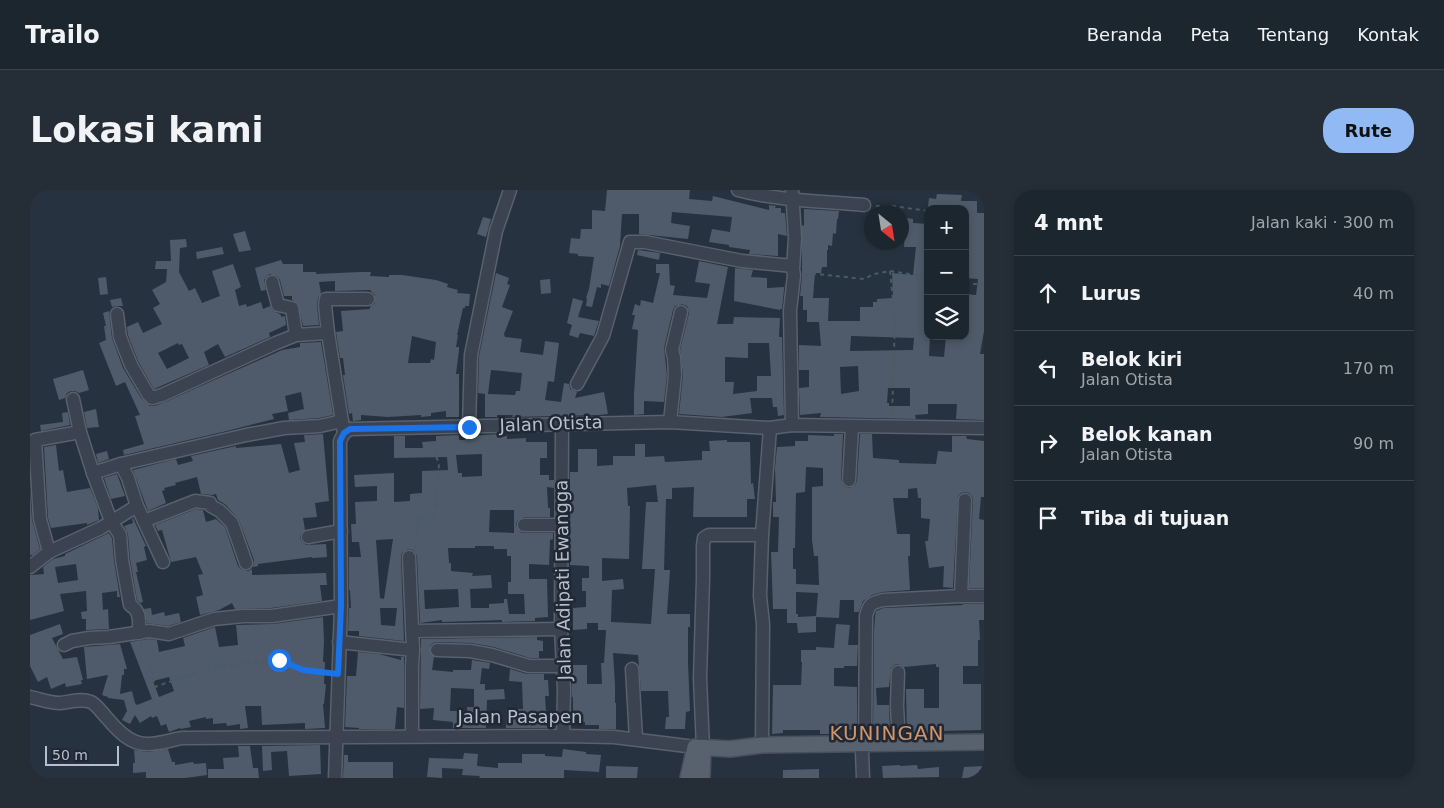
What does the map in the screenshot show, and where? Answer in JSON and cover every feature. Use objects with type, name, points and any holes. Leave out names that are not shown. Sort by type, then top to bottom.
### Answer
[{"type":"main road","points":[[699,748],[730,749],[762,744],[863,747],[898,742],[984,742]]},
{"type":"main road","points":[[688,778],[699,748]]},
{"type":"main road","points":[[699,748],[702,778]]},
{"type":"street","points":[[469,427],[471,355],[496,231],[510,190]]},
{"type":"street","points":[[738,190],[752,194],[792,195],[864,205]]},
{"type":"street","points":[[792,195],[794,238],[794,270],[790,312],[792,425]]},
{"type":"street","points":[[577,384],[603,336],[630,242],[645,242],[794,270]]},
{"type":"street","points":[[272,282],[278,305],[292,308],[296,336]]},
{"type":"street","points":[[335,778],[341,606],[340,441],[343,427],[325,305],[326,299],[368,299]]},
{"type":"street","points":[[670,422],[674,375],[672,350],[681,312]]},
{"type":"street","points":[[118,314],[120,337],[131,365],[152,398],[276,343],[296,336],[328,333]]},
{"type":"street","points":[[73,399],[80,432],[93,473],[111,522],[120,535],[125,583],[130,605],[135,608],[139,616],[140,633]]},
{"type":"street","name":"Jalan Otista","points":[[93,473],[121,464],[274,430],[320,426],[350,429],[670,422],[770,428],[792,425],[984,428]]},
{"type":"street","name":"Jalan Adipati Ewangga","points":[[562,424],[561,629],[564,690],[563,736]]},
{"type":"street","points":[[849,480],[852,426]]},
{"type":"street","points":[[762,744],[763,624],[760,596],[762,535],[770,428]]},
{"type":"street","points":[[49,552],[40,519],[34,507],[35,440],[80,432]]},
{"type":"street","points":[[121,464],[128,478],[137,506],[163,562]]},
{"type":"street","points":[[961,596],[965,500]]},
{"type":"street","points":[[144,521],[195,501],[210,503],[211,506],[232,522],[246,563]]},
{"type":"street","points":[[30,568],[49,552],[111,522],[137,506]]},
{"type":"street","points":[[524,524],[562,525]]},
{"type":"street","points":[[308,537],[341,531]]},
{"type":"street","points":[[699,748],[704,538],[709,535],[762,535]]},
{"type":"street","points":[[409,558],[413,631],[412,736]]},
{"type":"street","points":[[863,778],[866,616],[868,608],[872,603],[883,600],[984,596]]},
{"type":"street","points":[[64,645],[72,641],[89,638],[149,631],[169,634],[214,620],[243,616],[272,616],[341,606]]},
{"type":"street","points":[[413,631],[561,629]]},
{"type":"street","points":[[339,642],[413,650]]},
{"type":"street","points":[[437,650],[484,654],[529,666],[563,666]]},
{"type":"street","points":[[632,669],[636,739]]},
{"type":"street","points":[[898,672],[898,742]]},
{"type":"street","name":"Jalan Pasapen","points":[[30,697],[51,702],[82,700],[90,702],[128,738],[147,744],[182,738],[614,736],[699,748]]},
{"type":"path","points":[[909,208],[924,210]]},
{"type":"path","points":[[794,270],[864,279],[874,274],[890,271],[924,275]]},
{"type":"path","points":[[890,271],[894,321],[892,427]]},
{"type":"path","points":[[969,284],[984,286]]},
{"type":"path","points":[[409,558],[415,552],[418,518],[434,517],[439,464],[436,456],[435,428]]},
{"type":"path","points":[[140,633],[143,651],[148,652],[155,687],[211,667],[279,660],[303,670],[338,674]]},
{"type":"building","points":[[607,190],[690,190],[689,199],[712,201],[713,196],[769,210],[769,205],[776,206],[775,208],[781,208],[781,213],[785,213],[787,236],[778,234],[778,256],[749,254],[750,250],[709,242],[712,229],[730,232],[732,217],[672,212],[671,223],[690,226],[688,239],[639,234],[639,214],[622,214],[620,246],[609,286],[601,284],[601,288],[597,287],[592,307],[586,306],[594,257],[578,256],[578,254],[569,253],[571,238],[580,239],[581,229],[592,229],[592,210],[605,211]]},
{"type":"building","points":[[937,194],[962,195],[961,201],[977,201],[977,213],[984,213],[984,331],[980,354],[984,354],[984,420],[956,419],[957,404],[928,404],[928,414],[915,415],[916,419],[820,417],[821,413],[800,415],[799,388],[809,387],[809,370],[799,370],[799,345],[821,346],[819,322],[807,322],[807,310],[803,310],[803,296],[800,296],[804,209],[839,211],[836,234],[833,233],[832,246],[828,245],[827,267],[822,267],[821,273],[815,273],[813,298],[829,298],[828,321],[860,321],[860,307],[873,307],[873,302],[877,302],[877,299],[893,298],[892,273],[913,275],[916,247],[909,247],[909,218],[913,219],[913,223],[924,224],[924,340],[930,340],[929,356],[944,357],[946,340],[969,340],[969,294],[976,295],[978,279],[969,278],[969,205],[928,205],[929,198],[936,199]],"holes":[[[851,336],[914,338],[913,350],[850,351]],[[858,366],[859,391],[841,394],[840,367]],[[888,388],[910,388],[910,406],[889,406],[889,403],[887,403]]]},
{"type":"building","points":[[483,217],[491,219],[486,237],[477,234]]},
{"type":"building","points":[[245,231],[251,250],[239,252],[233,234]]},
{"type":"building","points":[[186,239],[187,247],[180,248],[179,272],[189,291],[195,288],[202,303],[220,296],[212,271],[233,264],[241,287],[235,290],[239,306],[246,304],[247,307],[261,302],[263,309],[270,306],[273,311],[282,317],[285,316],[286,325],[269,333],[270,337],[225,357],[218,344],[204,352],[209,365],[154,389],[138,361],[128,335],[127,327],[138,322],[143,333],[162,324],[153,308],[160,304],[152,290],[166,282],[167,269],[155,269],[156,261],[171,261],[170,240]],"holes":[[[178,343],[179,345],[182,344],[189,358],[167,369],[158,353]]]},
{"type":"building","points":[[222,247],[224,254],[197,259],[196,252]]},
{"type":"building","points":[[638,250],[660,253],[659,260],[637,255]]},
{"type":"building","points":[[281,260],[283,264],[303,264],[303,272],[316,272],[316,274],[371,272],[370,276],[389,277],[389,275],[402,275],[436,280],[448,284],[447,287],[458,290],[457,293],[470,294],[469,306],[463,308],[457,335],[456,347],[459,347],[459,350],[456,374],[459,374],[459,417],[446,417],[446,411],[431,413],[431,416],[421,417],[421,415],[388,417],[361,415],[361,420],[353,421],[352,413],[349,414],[343,375],[345,375],[343,358],[340,358],[336,332],[343,331],[341,311],[370,309],[375,303],[375,295],[370,290],[335,291],[335,281],[319,282],[321,293],[317,306],[319,325],[303,326],[298,303],[292,300],[292,296],[284,296],[280,280],[277,276],[270,274],[267,276],[264,280],[266,290],[261,291],[255,268]],"holes":[[[412,336],[436,342],[434,360],[431,359],[430,363],[408,363]]]},
{"type":"building","points":[[699,261],[728,267],[717,324],[733,324],[734,317],[780,318],[779,337],[782,337],[784,415],[778,416],[777,407],[773,407],[772,398],[750,398],[752,413],[722,417],[679,414],[683,375],[680,350],[689,313],[687,306],[682,304],[675,306],[673,310],[664,348],[667,375],[664,402],[644,401],[644,414],[634,415],[638,330],[632,329],[635,315],[632,315],[635,304],[640,306],[641,300],[653,303],[660,273],[656,273],[656,264],[669,264],[670,285],[675,286],[673,295],[707,298],[710,284],[695,282]],"holes":[[[748,343],[769,343],[771,376],[757,376],[757,391],[733,394],[734,382],[725,382],[725,357],[748,358]]]},
{"type":"building","points":[[735,268],[753,270],[751,277],[767,278],[767,288],[784,287],[785,280],[782,309],[734,301]]},
{"type":"building","points":[[496,273],[509,278],[507,284],[510,285],[502,307],[513,311],[504,334],[505,337],[522,339],[520,352],[543,355],[545,341],[559,343],[554,382],[548,381],[545,400],[561,402],[564,383],[569,384],[570,389],[577,392],[575,398],[604,392],[608,414],[512,417],[513,415],[497,415],[497,417],[485,417],[485,394],[478,393],[479,356]],"holes":[[[491,370],[522,373],[520,391],[516,391],[515,395],[488,394]]]},
{"type":"building","points":[[106,277],[108,294],[100,295],[98,278]]},
{"type":"building","points":[[550,279],[551,293],[541,294],[540,280]]},
{"type":"building","points":[[121,298],[123,306],[112,307],[110,300]]},
{"type":"building","points":[[573,298],[583,301],[578,317],[599,321],[594,336],[580,333],[578,338],[569,335],[572,325],[567,323]]},
{"type":"building","points":[[109,311],[112,338],[123,368],[141,398],[150,406],[165,402],[282,350],[300,347],[300,343],[321,342],[333,415],[289,420],[288,413],[304,409],[301,392],[285,396],[288,411],[272,414],[274,419],[124,455],[123,450],[144,444],[135,416],[140,415],[125,382],[116,386],[99,343],[106,340],[104,326],[106,326],[103,313]]},
{"type":"building","points":[[83,370],[89,390],[79,393],[71,391],[67,393],[65,398],[59,400],[53,379]]},
{"type":"building","points":[[96,409],[99,427],[87,428],[84,412]]},
{"type":"building","points":[[68,412],[70,425],[41,431],[40,425],[63,422],[62,413]]},
{"type":"building","points":[[323,434],[329,501],[315,503],[317,517],[303,518],[305,530],[300,538],[306,545],[326,544],[327,557],[312,557],[258,564],[258,566],[253,567],[254,560],[239,520],[226,505],[218,500],[216,494],[201,494],[197,477],[164,488],[165,490],[162,491],[166,503],[148,511],[133,470],[176,459],[178,465],[193,461],[191,456],[236,446],[236,448],[281,444],[289,473],[300,470],[294,443],[305,442],[304,435]]},
{"type":"building","points":[[499,434],[499,437],[507,436],[507,439],[526,438],[526,442],[547,442],[547,458],[540,458],[540,475],[549,475],[549,480],[554,480],[554,488],[547,487],[550,517],[524,517],[517,521],[516,525],[520,532],[524,533],[553,533],[553,539],[550,540],[549,565],[529,564],[529,579],[547,579],[548,617],[535,618],[535,621],[442,622],[442,620],[420,623],[417,556],[413,550],[408,549],[402,553],[401,557],[404,641],[359,636],[359,631],[348,631],[349,608],[351,608],[349,557],[361,557],[359,542],[352,542],[351,524],[356,524],[355,502],[377,501],[377,486],[355,487],[354,475],[394,473],[394,502],[410,501],[410,494],[422,493],[422,471],[448,470],[447,457],[394,458],[394,436],[405,436],[405,448],[423,448],[422,442],[436,441],[436,436],[459,435],[459,440],[465,440],[466,436]],"holes":[[[482,454],[482,476],[462,477],[462,473],[458,473],[456,455]],[[490,510],[514,510],[514,533],[489,532]],[[393,539],[384,599],[380,598],[376,540]],[[475,546],[494,546],[494,549],[507,549],[507,556],[511,556],[511,582],[508,582],[508,594],[524,594],[525,614],[509,614],[507,599],[504,599],[504,603],[489,604],[489,608],[471,608],[470,589],[492,588],[491,575],[472,576],[473,573],[451,571],[448,548],[475,548]],[[458,589],[459,607],[425,609],[424,590]],[[380,608],[397,608],[395,626],[381,625]]]},
{"type":"building","points":[[834,434],[843,434],[841,480],[844,486],[849,488],[855,485],[857,481],[860,434],[872,434],[873,458],[899,460],[899,463],[936,464],[938,451],[952,452],[952,436],[966,436],[967,439],[984,441],[984,497],[981,497],[979,519],[984,520],[984,588],[969,588],[972,496],[965,492],[958,496],[953,588],[943,587],[944,566],[929,568],[925,541],[928,541],[930,519],[921,518],[921,498],[918,498],[917,488],[908,489],[908,498],[893,498],[897,534],[910,534],[910,556],[908,556],[910,590],[882,592],[872,595],[863,601],[859,612],[854,612],[854,600],[840,600],[839,618],[816,617],[816,632],[798,633],[797,623],[787,623],[787,609],[773,609],[771,552],[778,552],[779,517],[773,517],[773,502],[776,502],[775,468],[777,447],[795,446],[795,441],[808,441],[808,435],[834,436]],"holes":[[[806,467],[823,468],[823,486],[812,487],[812,540],[814,556],[818,556],[819,585],[796,584],[796,569],[793,569],[796,493],[805,492]],[[796,592],[818,593],[816,616],[798,617],[798,614],[796,614]]]},
{"type":"building","points":[[709,441],[750,442],[751,484],[753,483],[755,499],[747,499],[747,517],[693,517],[694,487],[672,488],[672,499],[666,499],[664,570],[670,570],[667,614],[690,614],[688,663],[690,711],[686,712],[685,729],[665,729],[666,717],[669,717],[668,691],[641,691],[638,655],[613,653],[616,729],[599,729],[599,725],[585,725],[585,722],[581,722],[582,718],[573,718],[571,665],[587,665],[587,684],[602,684],[601,663],[604,663],[606,630],[598,630],[598,623],[587,623],[587,629],[573,630],[573,608],[586,607],[586,591],[582,591],[582,578],[589,578],[589,566],[570,565],[570,472],[578,472],[578,449],[597,449],[597,466],[613,465],[613,456],[635,456],[635,444],[645,444],[645,457],[664,456],[665,462],[702,460],[702,451],[710,451]],"holes":[[[656,485],[658,502],[646,502],[642,569],[655,569],[651,624],[611,622],[612,590],[624,589],[623,579],[602,581],[602,558],[629,559],[630,506],[628,506],[627,488]]]},
{"type":"building","points":[[56,445],[59,471],[63,470],[67,492],[90,488],[98,508],[99,520],[87,525],[87,523],[51,528],[48,518],[44,447]]},
{"type":"building","points":[[107,451],[109,459],[98,463],[96,454]]},
{"type":"building","points":[[117,474],[125,496],[111,499],[104,478]]},
{"type":"building","points":[[30,490],[32,520],[40,549],[33,555],[30,555]]},
{"type":"building","points":[[196,509],[203,510],[206,522],[216,519],[225,527],[238,566],[248,571],[252,569],[252,575],[326,573],[327,585],[320,585],[322,601],[271,608],[235,609],[232,603],[219,610],[200,615],[196,597],[203,595],[198,575],[203,574],[196,557],[171,562],[162,530],[158,531],[155,525]]},
{"type":"building","points":[[133,518],[146,546],[144,547],[147,560],[136,563],[138,572],[136,572],[143,602],[140,603],[137,600],[128,534],[124,526],[133,523]]},
{"type":"building","points":[[109,533],[112,538],[120,597],[117,597],[117,591],[102,593],[103,610],[108,609],[109,629],[86,630],[86,619],[82,619],[81,612],[87,611],[86,591],[60,594],[64,611],[30,620],[30,575],[44,574],[43,567],[53,559],[65,556],[65,554]],"holes":[[[76,564],[78,580],[58,583],[55,567]]]},
{"type":"building","points":[[984,604],[984,620],[979,620],[978,666],[963,666],[963,684],[981,684],[981,730],[907,734],[906,689],[924,689],[924,708],[939,708],[939,667],[936,667],[936,664],[904,667],[898,664],[891,668],[889,687],[876,688],[877,705],[889,705],[890,734],[873,734],[876,611],[884,608]]},
{"type":"building","points":[[151,608],[152,615],[164,612],[165,616],[179,613],[181,622],[168,626],[147,623],[144,609]]},
{"type":"building","points":[[323,617],[323,662],[325,662],[324,684],[326,684],[323,704],[325,728],[305,729],[305,723],[262,725],[261,706],[245,706],[248,728],[240,729],[240,724],[227,726],[226,723],[213,724],[213,718],[206,719],[206,717],[189,721],[191,727],[169,732],[166,724],[161,726],[157,716],[152,718],[151,716],[140,723],[135,715],[130,724],[122,720],[127,711],[124,700],[108,698],[102,695],[108,675],[87,679],[84,647],[120,644],[127,669],[124,669],[124,675],[122,675],[120,694],[132,691],[137,705],[152,699],[130,642],[149,639],[157,640],[159,652],[185,646],[183,638],[215,627],[219,647],[238,645],[236,625],[273,624]],"holes":[[[169,677],[174,691],[159,697],[153,681]]]},
{"type":"building","points":[[60,624],[63,634],[52,638],[63,659],[77,657],[83,680],[81,680],[82,684],[66,687],[65,683],[51,689],[47,677],[38,682],[30,666],[30,635]]},
{"type":"building","points":[[836,624],[850,625],[848,645],[858,645],[857,666],[834,668],[834,686],[857,687],[857,730],[835,729],[835,734],[820,734],[820,730],[783,730],[783,733],[772,734],[773,685],[801,685],[801,650],[816,650],[816,647],[834,648]]},
{"type":"building","points":[[537,637],[537,640],[543,641],[543,651],[539,651],[539,658],[530,658],[494,647],[471,643],[433,643],[430,646],[430,653],[434,657],[432,670],[453,672],[453,670],[471,670],[472,660],[490,663],[489,669],[482,668],[480,684],[485,684],[485,690],[504,689],[505,699],[487,700],[486,728],[453,728],[453,722],[433,720],[434,708],[420,709],[421,639]],"holes":[[[451,688],[474,689],[474,707],[467,707],[467,711],[450,711]]]},
{"type":"building","points":[[358,652],[379,654],[401,660],[401,657],[404,657],[404,708],[397,707],[395,729],[345,727],[347,676],[356,676]]},
{"type":"building","points":[[510,669],[527,674],[544,674],[544,680],[548,680],[549,696],[545,696],[547,728],[506,728],[506,709],[523,709],[522,682],[509,681]]},
{"type":"building","points":[[320,745],[321,774],[289,776],[287,751],[271,752],[272,770],[263,771],[262,746]]},
{"type":"building","points":[[238,746],[250,746],[253,768],[258,768],[259,778],[208,778],[208,769],[224,769],[223,758],[239,757]]},
{"type":"building","points":[[168,749],[172,762],[175,762],[175,765],[193,762],[194,764],[206,763],[207,775],[185,778],[146,778],[146,772],[133,773],[133,763],[135,763],[134,750],[148,752]]},
{"type":"building","points":[[563,749],[601,755],[599,772],[564,770],[564,778],[479,778],[480,776],[462,775],[463,769],[442,768],[442,778],[427,777],[429,758],[463,759],[464,753],[478,754],[477,766],[498,768],[498,763],[522,763],[522,754],[545,754],[545,756],[562,757]]},
{"type":"building","points":[[344,755],[348,755],[348,762],[393,762],[393,778],[343,778]]},
{"type":"building","points":[[917,765],[918,769],[939,767],[939,777],[883,778],[882,766]]},
{"type":"building","points":[[606,766],[638,767],[637,778],[606,778]]},
{"type":"building","points":[[984,766],[984,778],[962,778],[964,767]]},
{"type":"building","points":[[819,769],[819,778],[783,778],[783,770]]},
{"type":"district","name":"KUNINGAN","points":[[887,733]]},
{"type":"route","points":[[279,660],[303,670],[338,674],[341,606],[340,441],[344,433],[350,429],[469,427]]}]
